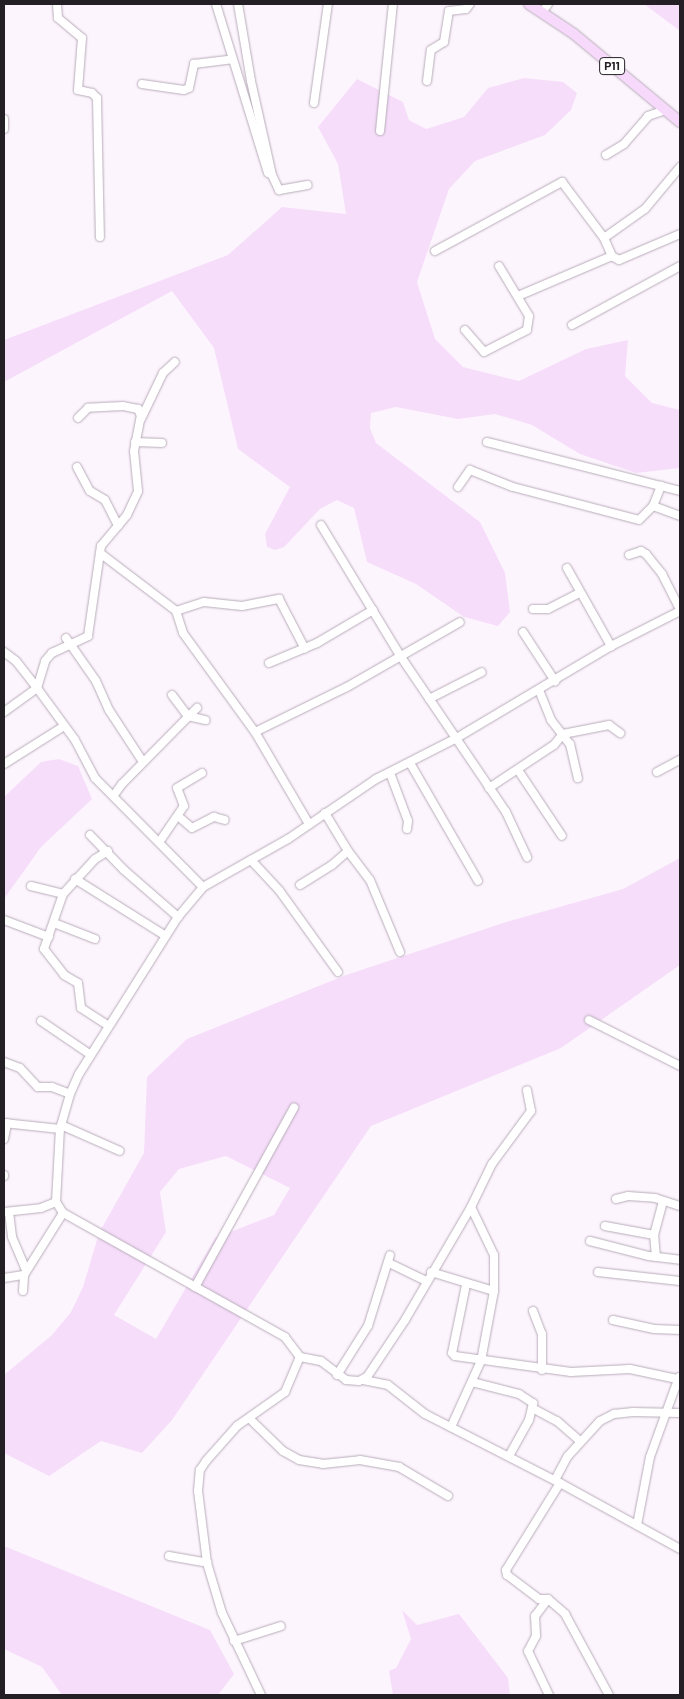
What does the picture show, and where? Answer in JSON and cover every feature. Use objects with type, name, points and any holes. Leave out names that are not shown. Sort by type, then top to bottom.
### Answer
[{"type":"main road","name":"P11","points":[[529,4],[545,8],[680,122]]},
{"type":"street","points":[[57,4],[58,18],[82,38],[78,90],[92,93],[97,98],[100,238]]},
{"type":"street","points":[[216,4],[265,168],[272,175]]},
{"type":"street","points":[[238,4],[251,81],[272,175],[279,190],[308,185]]},
{"type":"street","points":[[314,103],[328,4]]},
{"type":"street","points":[[380,130],[393,4]]},
{"type":"street","points":[[426,81],[431,50],[444,42],[449,11],[466,9],[470,4]]},
{"type":"street","points":[[142,84],[184,90],[189,88],[194,64],[232,59]]},
{"type":"street","points":[[606,155],[624,144],[648,116],[665,110]]},
{"type":"street","points":[[4,119],[4,130]]},
{"type":"street","points":[[604,238],[645,209],[680,167]]},
{"type":"street","points":[[436,251],[562,182],[604,238],[612,256]]},
{"type":"street","points":[[518,296],[612,256],[624,260],[680,234]]},
{"type":"street","points":[[465,330],[484,352],[527,330],[529,316],[499,266]]},
{"type":"street","points":[[572,325],[680,266]]},
{"type":"street","points":[[139,424],[163,373],[175,362]]},
{"type":"street","points":[[4,712],[37,688],[45,661],[68,641],[88,636],[91,630],[101,546],[136,502],[138,491],[135,442],[141,412],[131,406],[88,408],[78,418]]},
{"type":"street","points":[[135,442],[162,443]]},
{"type":"street","points":[[487,442],[680,490]]},
{"type":"street","points":[[76,467],[90,491],[105,500],[118,526]]},
{"type":"street","points":[[458,488],[470,470],[518,489],[633,520],[644,517],[653,506],[661,486]]},
{"type":"street","points":[[653,506],[680,516]]},
{"type":"street","points":[[321,525],[401,657],[506,812],[527,857]]},
{"type":"street","points":[[629,555],[641,551],[646,554],[662,574],[680,610],[611,646],[456,739],[390,773],[251,860],[203,887],[178,917],[91,1055],[70,1094],[61,1127],[56,1202],[63,1213],[285,1337],[300,1356],[315,1358],[346,1380],[363,1380],[388,1385],[425,1414],[557,1481],[680,1549]]},
{"type":"street","points":[[100,553],[176,611],[183,633],[255,732],[309,824]]},
{"type":"street","points":[[567,568],[611,646]]},
{"type":"street","points":[[533,609],[548,609],[580,593]]},
{"type":"street","points":[[176,611],[204,602],[242,606],[278,598],[305,649]]},
{"type":"street","points":[[269,663],[305,649],[373,610]]},
{"type":"street","points":[[255,732],[401,657],[460,622]]},
{"type":"street","points":[[522,632],[555,681]]},
{"type":"street","points":[[68,641],[96,681],[124,735],[143,762]]},
{"type":"street","points":[[4,652],[16,661],[37,688],[64,726],[95,778],[160,841],[183,869],[203,887]]},
{"type":"street","points":[[429,699],[482,672]]},
{"type":"street","points":[[539,690],[542,704],[570,744],[578,778]]},
{"type":"street","points":[[172,695],[188,716],[206,720]]},
{"type":"street","points":[[114,795],[143,762],[197,708]]},
{"type":"street","points":[[4,764],[64,726]]},
{"type":"street","points":[[489,788],[554,745],[563,734],[609,726],[620,733]]},
{"type":"street","points":[[657,772],[680,760]]},
{"type":"street","points":[[410,763],[478,881]]},
{"type":"street","points":[[518,770],[562,836]]},
{"type":"street","points":[[160,841],[184,806],[176,788],[202,773]]},
{"type":"street","points":[[390,773],[408,822],[407,829]]},
{"type":"street","points":[[325,813],[348,851],[373,885],[400,952]]},
{"type":"street","points":[[178,816],[192,828],[214,817],[224,820]]},
{"type":"street","points":[[90,835],[108,851],[124,870],[178,917]]},
{"type":"street","points":[[108,851],[95,859],[75,879],[64,894],[45,953],[64,975],[78,983],[81,1008],[109,1026]]},
{"type":"street","points":[[300,885],[332,865],[348,851]]},
{"type":"street","points":[[251,860],[279,890],[338,972]]},
{"type":"street","points":[[75,879],[166,936]]},
{"type":"street","points":[[31,886],[64,894]]},
{"type":"street","points":[[4,920],[49,937]]},
{"type":"street","points":[[54,923],[95,939]]},
{"type":"street","points":[[589,1020],[680,1066]]},
{"type":"street","points":[[41,1021],[91,1055]]},
{"type":"street","points":[[4,1062],[20,1068],[38,1087],[52,1087],[70,1094]]},
{"type":"street","points":[[363,1380],[389,1346],[470,1207],[492,1164],[530,1111],[527,1090]]},
{"type":"street","points":[[195,1287],[294,1108]]},
{"type":"street","points":[[4,1139],[5,1123],[61,1127],[120,1151]]},
{"type":"street","points":[[616,1199],[628,1196],[655,1198],[662,1202],[680,1206]]},
{"type":"street","points":[[23,1291],[25,1272],[12,1237],[6,1212],[56,1202]]},
{"type":"street","points":[[656,1257],[654,1236],[662,1202]]},
{"type":"street","points":[[451,1427],[480,1361],[494,1291],[494,1255],[470,1207]]},
{"type":"street","points":[[4,1278],[25,1272],[63,1213]]},
{"type":"street","points":[[605,1226],[654,1236]]},
{"type":"street","points":[[590,1241],[656,1257],[680,1260]]},
{"type":"street","points":[[338,1375],[368,1326],[389,1259],[426,1281]]},
{"type":"street","points":[[431,1272],[466,1285],[494,1291]]},
{"type":"street","points":[[598,1272],[680,1281]]},
{"type":"street","points":[[466,1285],[452,1353],[480,1361],[542,1370],[586,1373],[630,1369],[679,1377],[665,1411],[644,1482],[637,1525]]},
{"type":"street","points":[[533,1311],[542,1334],[542,1370]]},
{"type":"street","points":[[613,1320],[654,1329],[680,1330]]},
{"type":"street","points":[[261,1695],[234,1642],[222,1613],[207,1563],[199,1517],[200,1470],[237,1426],[250,1419],[285,1392],[300,1356]]},
{"type":"street","points":[[472,1382],[530,1399],[534,1409],[557,1421],[580,1441]]},
{"type":"street","points":[[509,1456],[534,1409]]},
{"type":"street","points":[[609,1695],[565,1614],[548,1599],[539,1599],[507,1575],[506,1570],[580,1441],[600,1421],[614,1414],[665,1411],[680,1413]]},
{"type":"street","points":[[250,1419],[283,1451],[299,1460],[323,1464],[360,1460],[399,1467],[448,1496]]},
{"type":"street","points":[[169,1556],[207,1563]]},
{"type":"street","points":[[548,1599],[535,1616],[536,1636],[528,1651],[549,1695]]},
{"type":"street","points":[[234,1642],[281,1626]]},
{"type":"shaded area","points":[[644,4],[680,4],[680,31]]},
{"type":"shaded area","points":[[524,78],[563,82],[577,93],[571,110],[545,135],[475,161],[449,189],[417,282],[435,339],[463,367],[519,381],[586,349],[628,340],[625,376],[652,403],[680,410],[680,468],[636,473],[580,454],[532,425],[495,414],[458,419],[396,407],[371,413],[370,428],[376,443],[480,522],[505,573],[510,612],[498,626],[464,617],[416,584],[367,562],[354,508],[337,500],[320,509],[284,547],[275,550],[267,547],[265,534],[290,487],[238,449],[214,348],[172,291],[4,382],[4,340],[228,255],[282,207],[346,214],[338,164],[318,127],[357,79],[403,102],[409,120],[426,129],[464,117],[488,88]]},
{"type":"shaded area","points":[[59,759],[78,766],[92,799],[41,847],[4,899],[4,797],[41,762]]},
{"type":"shaded area","points":[[680,858],[680,965],[561,1048],[371,1126],[172,1420],[142,1453],[101,1441],[49,1476],[4,1453],[4,1375],[52,1335],[71,1312],[83,1287],[99,1233],[144,1153],[147,1077],[187,1039],[346,975],[506,922],[623,889]],"holes":[[[226,1156],[290,1188],[274,1215],[215,1238],[156,1339],[114,1315],[166,1232],[160,1192],[179,1169]]]},
{"type":"shaded area","points":[[4,1546],[210,1630],[234,1674],[218,1695],[62,1695],[42,1667],[4,1649]]},
{"type":"shaded area","points":[[402,1610],[417,1625],[459,1614],[508,1678],[510,1695],[393,1695],[389,1671],[396,1668],[411,1639]]}]
